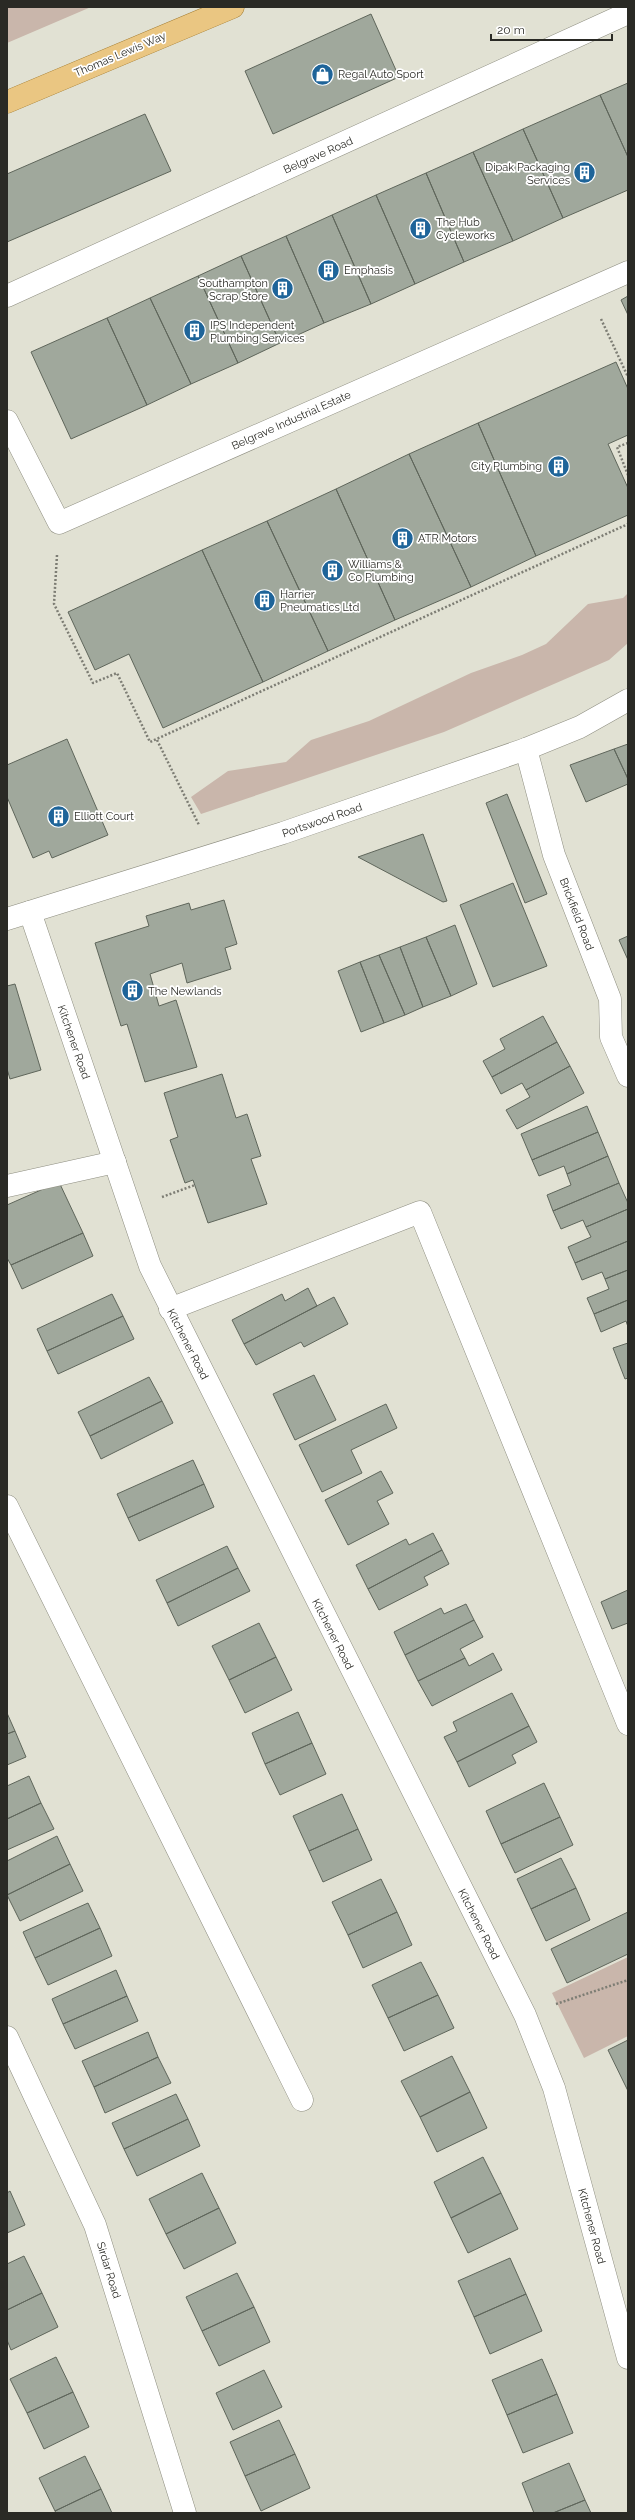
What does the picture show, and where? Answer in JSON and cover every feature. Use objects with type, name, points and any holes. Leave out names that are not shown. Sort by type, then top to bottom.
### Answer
[{"type":"main road","name":"Thomas Lewis Way","points":[[7,102],[232,7]]},
{"type":"street","name":"Belgrave Road","points":[[7,296],[628,13]]},
{"type":"street","name":"Belgrave Industrial Estate","points":[[59,523],[628,272]]},
{"type":"street","points":[[7,421],[59,523]]},
{"type":"street","name":"Portswood Road","points":[[7,919],[283,833],[526,749],[580,727],[628,700]]},
{"type":"street","name":"Brickfield Road","points":[[526,749],[554,855],[610,998],[611,1037],[628,1076]]},
{"type":"street","name":"Kitchener Road","points":[[30,912],[150,1266],[170,1309],[524,2015],[554,2088],[628,2358]]},
{"type":"street","points":[[7,1186],[115,1162]]},
{"type":"street","points":[[170,1309],[420,1212],[628,1724]]},
{"type":"street","points":[[7,1506],[302,2100]]},
{"type":"street","name":"Sirdar Road","points":[[7,2037],[95,2225],[185,2513]]},
{"type":"path","points":[[588,290],[628,377]]},
{"type":"path","points":[[628,442],[617,447],[628,475]]},
{"type":"path","points":[[59,523],[54,604],[93,683],[117,673],[150,742],[628,524]]},
{"type":"path","points":[[157,740],[193,813]]},
{"type":"path","points":[[524,2015],[628,1980]]},
{"type":"shaded area","points":[[7,7],[91,7],[7,43]]},
{"type":"shaded area","points":[[628,593],[628,643],[609,660],[444,732],[201,814],[191,797],[228,771],[286,762],[311,740],[369,721],[471,673],[522,655],[546,644],[588,604],[623,598]]},
{"type":"shaded area","points":[[628,1957],[628,2036],[584,2058],[552,1993]]},
{"type":"building","name":"Regal Auto Sport","points":[[371,14],[399,77],[273,134],[245,71]]},
{"type":"building","points":[[628,83],[628,157],[600,95]]},
{"type":"building","name":"Dipak Packaging Services","points":[[600,95],[628,157],[628,190],[563,218],[523,129]]},
{"type":"building","points":[[145,114],[171,171],[7,242],[7,174]]},
{"type":"building","points":[[523,129],[563,218],[513,241],[473,152]]},
{"type":"building","points":[[473,152],[513,241],[464,262],[426,173]]},
{"type":"building","name":"The Hub Cycleworks","points":[[426,173],[464,262],[415,284],[376,195]]},
{"type":"building","points":[[376,195],[415,284],[371,304],[332,215]]},
{"type":"building","name":"Emphasis","points":[[332,215],[371,304],[324,323],[286,236]]},
{"type":"building","name":"Southampton Scrap Store","points":[[286,236],[324,323],[280,343],[241,256]]},
{"type":"building","points":[[241,256],[280,343],[238,363],[198,276]]},
{"type":"building","name":"IPS Independent Plumbing Services","points":[[198,276],[238,363],[191,384],[150,298]]},
{"type":"building","points":[[628,296],[628,315],[621,300]]},
{"type":"building","points":[[150,298],[191,384],[147,405],[107,318]]},
{"type":"building","points":[[107,318],[147,405],[71,439],[31,352]]},
{"type":"building","name":"City Plumbing","points":[[616,362],[628,389],[628,435],[608,444],[628,488],[628,515],[536,556],[478,423]]},
{"type":"building","name":"City Plumbing","points":[[478,423],[536,556],[471,587],[409,454]]},
{"type":"building","name":"ATR Motors","points":[[409,454],[471,587],[395,620],[336,489]]},
{"type":"building","name":"Williams & Co Plumbing","points":[[336,489],[395,620],[328,651],[267,521]]},
{"type":"building","name":"Harrier Pneumatics Ltd","points":[[267,521],[328,651],[263,682],[202,550]]},
{"type":"building","points":[[202,550],[263,682],[163,728],[129,654],[95,670],[68,612]]},
{"type":"building","name":"Elliott Court","points":[[67,739],[108,835],[52,858],[49,851],[33,858],[7,797],[7,765]]},
{"type":"building","points":[[628,744],[628,779],[614,749]]},
{"type":"building","points":[[614,749],[628,779],[628,784],[586,802],[570,765]]},
{"type":"building","points":[[507,794],[547,894],[525,903],[486,803]]},
{"type":"building","points":[[423,834],[447,901],[443,902],[358,857]]},
{"type":"building","points":[[513,883],[547,966],[493,987],[460,905]]},
{"type":"building","name":"The Newlands","points":[[224,900],[237,944],[225,948],[231,969],[187,983],[182,963],[150,974],[159,1006],[176,1000],[197,1067],[145,1082],[127,1024],[121,1026],[95,943],[149,926],[146,916],[189,903],[191,910]]},
{"type":"building","points":[[455,925],[477,984],[451,996],[426,937]]},
{"type":"building","points":[[628,936],[628,960],[619,940]]},
{"type":"building","points":[[426,937],[451,996],[423,1007],[400,947]]},
{"type":"building","points":[[400,947],[423,1007],[405,1015],[379,955]]},
{"type":"building","points":[[379,955],[405,1015],[384,1023],[360,962]]},
{"type":"building","points":[[360,962],[384,1023],[361,1032],[338,971]]},
{"type":"building","points":[[15,984],[41,1070],[10,1079],[7,1069],[7,986]]},
{"type":"building","points":[[543,1016],[557,1042],[492,1077],[483,1061],[505,1049],[500,1039]]},
{"type":"building","points":[[557,1042],[570,1066],[526,1090],[522,1083],[501,1094],[492,1077]]},
{"type":"building","points":[[570,1066],[584,1093],[517,1129],[506,1110],[530,1097],[526,1090]]},
{"type":"building","points":[[222,1074],[236,1118],[247,1114],[261,1156],[251,1159],[267,1204],[208,1223],[193,1180],[185,1183],[170,1140],[178,1137],[164,1093]]},
{"type":"building","points":[[587,1106],[598,1132],[532,1160],[521,1134]]},
{"type":"building","points":[[598,1132],[608,1156],[567,1174],[564,1166],[539,1176],[532,1160]]},
{"type":"building","points":[[608,1156],[619,1183],[553,1211],[547,1195],[571,1185],[567,1174]]},
{"type":"building","points":[[59,1182],[83,1233],[11,1265],[7,1258],[7,1205]]},
{"type":"building","points":[[619,1183],[628,1203],[628,1209],[586,1227],[583,1220],[561,1229],[553,1211]]},
{"type":"building","points":[[628,1209],[628,1241],[575,1263],[568,1247],[591,1237],[586,1227]]},
{"type":"building","points":[[83,1233],[93,1256],[22,1289],[11,1265]]},
{"type":"building","points":[[628,1241],[628,1270],[605,1279],[602,1272],[582,1280],[575,1263]]},
{"type":"building","points":[[628,1270],[628,1300],[594,1314],[587,1298],[609,1289],[605,1279]]},
{"type":"building","points":[[308,1288],[317,1306],[244,1344],[232,1320],[282,1294],[285,1301]]},
{"type":"building","points":[[112,1294],[123,1316],[47,1351],[37,1329]]},
{"type":"building","points":[[334,1297],[348,1324],[304,1347],[301,1342],[256,1365],[244,1344]]},
{"type":"building","points":[[628,1300],[628,1327],[626,1321],[601,1332],[594,1314]]},
{"type":"building","points":[[123,1316],[134,1339],[58,1374],[47,1351]]},
{"type":"building","points":[[628,1343],[628,1378],[625,1379],[613,1348]]},
{"type":"building","points":[[314,1375],[336,1420],[295,1440],[273,1394]]},
{"type":"building","points":[[149,1377],[162,1401],[90,1436],[78,1412]]},
{"type":"building","points":[[162,1401],[173,1423],[101,1459],[90,1436]]},
{"type":"building","points":[[386,1404],[397,1428],[351,1450],[362,1473],[322,1492],[299,1445]]},
{"type":"building","points":[[193,1460],[204,1484],[128,1518],[117,1494]]},
{"type":"building","points":[[381,1471],[393,1493],[377,1501],[389,1524],[348,1545],[325,1500]]},
{"type":"building","points":[[204,1484],[214,1507],[139,1541],[128,1518]]},
{"type":"building","points":[[433,1533],[442,1550],[368,1589],[356,1565],[406,1539],[409,1545]]},
{"type":"building","points":[[227,1546],[238,1568],[167,1603],[156,1580]]},
{"type":"building","points":[[442,1550],[449,1564],[424,1577],[428,1585],[379,1610],[368,1589]]},
{"type":"building","points":[[238,1568],[250,1591],[178,1626],[167,1603]]},
{"type":"building","points":[[628,1590],[628,1623],[612,1629],[601,1602]]},
{"type":"building","points":[[466,1604],[474,1620],[405,1655],[394,1632],[441,1608],[444,1614]]},
{"type":"building","points":[[474,1620],[483,1637],[460,1649],[465,1658],[418,1681],[405,1655]]},
{"type":"building","points":[[259,1623],[276,1657],[229,1680],[212,1646]]},
{"type":"building","points":[[493,1653],[502,1670],[432,1706],[418,1681],[465,1658],[469,1666]]},
{"type":"building","points":[[276,1657],[292,1690],[245,1713],[229,1680]]},
{"type":"building","points":[[512,1693],[529,1726],[457,1762],[444,1737],[457,1731],[453,1722]]},
{"type":"building","points":[[298,1712],[312,1743],[265,1764],[252,1733]]},
{"type":"building","points":[[7,1713],[15,1731],[7,1734]]},
{"type":"building","points":[[529,1726],[537,1742],[512,1755],[516,1763],[469,1787],[457,1762]]},
{"type":"building","points":[[15,1731],[26,1757],[7,1765],[7,1734]]},
{"type":"building","points":[[312,1743],[326,1774],[280,1795],[265,1764]]},
{"type":"building","points":[[29,1776],[41,1803],[7,1819],[7,1786]]},
{"type":"building","points":[[544,1783],[560,1817],[501,1844],[486,1811]]},
{"type":"building","points":[[342,1794],[358,1829],[309,1851],[293,1816]]},
{"type":"building","points":[[41,1803],[54,1829],[7,1850],[7,1819]]},
{"type":"building","points":[[560,1817],[573,1845],[515,1873],[501,1844]]},
{"type":"building","points":[[358,1829],[372,1860],[323,1882],[309,1851]]},
{"type":"building","points":[[57,1836],[70,1864],[7,1895],[7,1861]]},
{"type":"building","points":[[561,1858],[576,1888],[531,1909],[517,1879]]},
{"type":"building","points":[[70,1864],[83,1891],[20,1921],[7,1895]]},
{"type":"building","points":[[381,1879],[397,1912],[348,1935],[332,1902]]},
{"type":"building","points":[[576,1888],[590,1920],[546,1941],[531,1909]]},
{"type":"building","points":[[88,1903],[100,1928],[35,1958],[23,1932]]},
{"type":"building","points":[[397,1912],[412,1945],[363,1968],[348,1935]]},
{"type":"building","points":[[628,1912],[628,1954],[567,1983],[551,1949]]},
{"type":"building","points":[[100,1928],[112,1956],[48,1985],[35,1958]]},
{"type":"building","points":[[421,1962],[438,1995],[388,2018],[372,1985]]},
{"type":"building","points":[[116,1970],[127,1996],[63,2024],[52,1999]]},
{"type":"building","points":[[438,1995],[454,2028],[404,2051],[388,2018]]},
{"type":"building","points":[[127,1996],[138,2021],[75,2049],[63,2024]]},
{"type":"building","points":[[148,2032],[158,2057],[94,2087],[82,2061]]},
{"type":"building","points":[[628,2040],[628,2091],[608,2050]]},
{"type":"building","points":[[452,2056],[470,2092],[420,2117],[401,2081]]},
{"type":"building","points":[[158,2057],[171,2083],[105,2113],[94,2087]]},
{"type":"building","points":[[470,2092],[487,2128],[437,2152],[420,2117]]},
{"type":"building","points":[[176,2094],[188,2119],[124,2149],[112,2123]]},
{"type":"building","points":[[188,2119],[200,2146],[137,2176],[124,2149]]},
{"type":"building","points":[[483,2157],[501,2193],[451,2218],[434,2182]]},
{"type":"building","points":[[202,2173],[219,2208],[166,2234],[149,2199]]},
{"type":"building","points":[[10,2191],[25,2225],[7,2233],[7,2193]]},
{"type":"building","points":[[501,2193],[518,2229],[468,2253],[451,2218]]},
{"type":"building","points":[[219,2208],[236,2243],[184,2269],[166,2234]]},
{"type":"building","points":[[24,2256],[42,2293],[7,2310],[7,2264]]},
{"type":"building","points":[[510,2258],[526,2294],[474,2317],[458,2281]]},
{"type":"building","points":[[237,2273],[254,2307],[202,2331],[186,2297]]},
{"type":"building","points":[[42,2293],[58,2327],[11,2350],[7,2340],[7,2310]]},
{"type":"building","points":[[526,2294],[542,2331],[490,2354],[474,2317]]},
{"type":"building","points":[[254,2307],[270,2342],[219,2366],[202,2331]]},
{"type":"building","points":[[56,2357],[73,2392],[27,2413],[10,2379]]},
{"type":"building","points":[[542,2359],[557,2394],[507,2415],[492,2380]]},
{"type":"building","points":[[264,2370],[282,2407],[233,2430],[216,2393]]},
{"type":"building","points":[[73,2392],[89,2427],[44,2449],[27,2413]]},
{"type":"building","points":[[557,2394],[573,2433],[523,2453],[507,2415]]},
{"type":"building","points":[[279,2420],[295,2454],[245,2476],[230,2442]]},
{"type":"building","points":[[295,2454],[310,2488],[261,2511],[245,2476]]},
{"type":"building","points":[[85,2456],[101,2489],[55,2511],[39,2478]]},
{"type":"building","points":[[569,2463],[585,2500],[553,2513],[534,2513],[522,2483]]},
{"type":"building","points":[[101,2489],[112,2513],[56,2513],[55,2511]]},
{"type":"building","points":[[585,2500],[591,2513],[553,2513]]},
{"type":"place","name":"Regal Auto Sport","points":[[322,74]]},
{"type":"place","name":"Dipak Packaging Services","points":[[585,173]]},
{"type":"place","name":"The Hub Cycleworks","points":[[420,228]]},
{"type":"place","name":"Emphasis","points":[[329,270]]},
{"type":"place","name":"Southampton Scrap Store","points":[[283,289]]},
{"type":"place","name":"IPS Independent Plumbing Services","points":[[194,331]]},
{"type":"place","name":"City Plumbing","points":[[558,466]]},
{"type":"place","name":"ATR Motors","points":[[403,538]]},
{"type":"place","name":"Williams & Co Plumbing","points":[[332,570]]},
{"type":"place","name":"Harrier Pneumatics Ltd","points":[[265,600]]},
{"type":"place","name":"Elliott Court","points":[[58,816]]},
{"type":"place","name":"The Newlands","points":[[132,991]]}]
